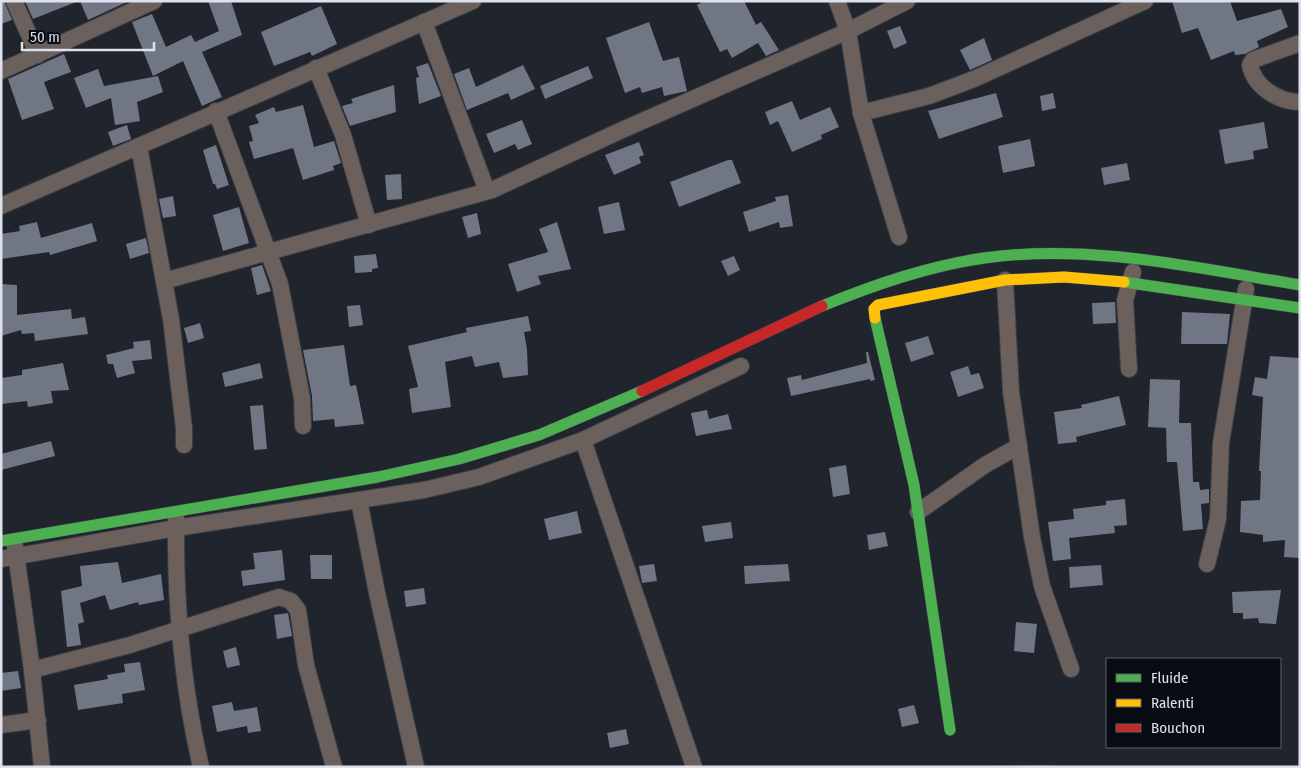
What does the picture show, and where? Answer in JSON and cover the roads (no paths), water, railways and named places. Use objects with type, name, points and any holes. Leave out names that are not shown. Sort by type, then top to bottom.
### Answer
[{"type":"main road","points":[[8,540],[176,509],[373,478],[447,462],[539,435],[625,399],[831,303],[907,275],[984,258],[1046,254],[1136,260],[1300,285]]},
{"type":"main road","points":[[950,730],[918,512],[906,448],[879,340],[874,309],[878,305],[1005,280],[1064,276],[1130,282],[1300,308]]},
{"type":"street","points":[[14,1],[38,55]]},
{"type":"street","points":[[1,71],[154,1]]},
{"type":"street","points":[[1,206],[473,1]]},
{"type":"street","points":[[837,1],[848,31],[861,114],[899,237]]},
{"type":"street","points":[[164,281],[487,192],[848,31],[907,1]]},
{"type":"street","points":[[861,114],[929,96],[974,79],[1145,1]]},
{"type":"street","points":[[424,22],[487,192]]},
{"type":"street","points":[[1300,43],[1254,60],[1250,65],[1252,75],[1270,94],[1288,102],[1300,102]]},
{"type":"street","points":[[316,68],[343,135],[369,225]]},
{"type":"street","points":[[216,111],[282,293],[302,398],[303,426]]},
{"type":"street","points":[[139,147],[176,358],[184,445]]},
{"type":"street","points":[[1129,369],[1125,300],[1136,260]]},
{"type":"street","points":[[1207,564],[1218,519],[1222,443],[1244,298],[1249,277]]},
{"type":"street","points":[[1005,280],[1011,392],[1042,586],[1071,669]]},
{"type":"street","points":[[9,558],[176,528],[424,490],[479,477],[583,440],[741,366]]},
{"type":"street","points":[[583,440],[694,767]]},
{"type":"street","points":[[918,512],[985,465],[1019,446]]},
{"type":"street","points":[[359,500],[379,602],[416,767]]},
{"type":"street","points":[[176,509],[181,654],[194,739],[201,767]]},
{"type":"street","points":[[8,540],[9,558],[32,670],[42,767]]},
{"type":"street","points":[[32,670],[130,645],[279,597],[291,601],[298,610],[306,664],[334,767]]},
{"type":"street","points":[[1,724],[38,720]]}]
